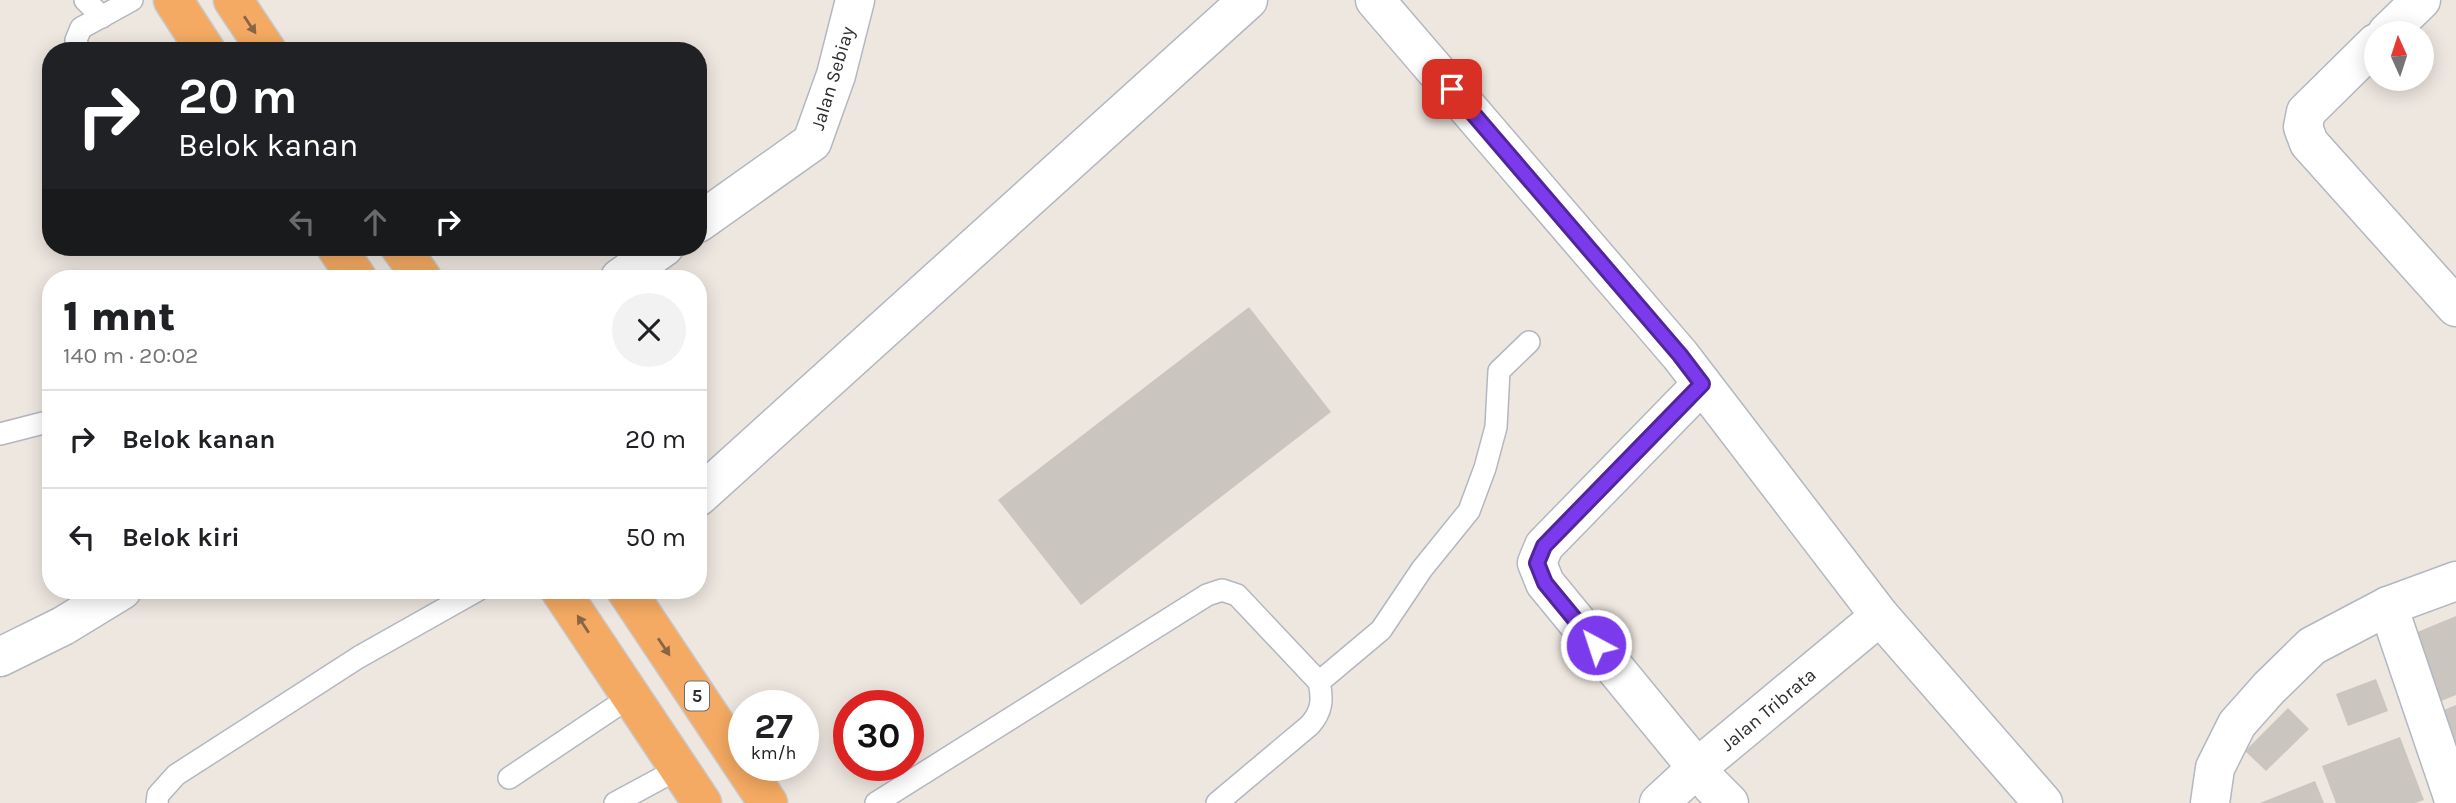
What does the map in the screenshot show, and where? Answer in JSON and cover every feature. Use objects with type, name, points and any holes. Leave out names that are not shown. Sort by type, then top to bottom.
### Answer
[{"type":"highway","points":[[173,0],[200,42]]},
{"type":"highway","points":[[233,0],[261,42]]},
{"type":"highway","points":[[567,599],[702,803]]},
{"type":"highway","name":"5","points":[[632,599],[768,803]]},
{"type":"street","name":"Jalan Sebiay","points":[[707,217],[812,142],[833,85],[856,0]]},
{"type":"street","points":[[707,489],[1248,0]]},
{"type":"street","points":[[1375,0],[1603,264],[1702,384],[1880,616],[2043,803]]},
{"type":"street","points":[[2399,21],[2421,0]]},
{"type":"street","points":[[2364,55],[2306,112],[2303,127],[2309,143],[2456,307]]},
{"type":"street","points":[[631,270],[651,256]]},
{"type":"street","points":[[1702,384],[1544,546],[1537,563],[1545,583],[1729,803]]},
{"type":"street","points":[[2210,803],[2215,768],[2237,724],[2312,646],[2388,606],[2456,582]]},
{"type":"street","points":[[0,657],[63,626],[107,599]]},
{"type":"street","points":[[2388,606],[2455,803]]},
{"type":"street","name":"Jalan Tribrata","points":[[1659,803],[1698,767],[1880,616]]},
{"type":"lane","points":[[85,0],[102,16]]},
{"type":"lane","points":[[77,42],[81,27],[132,0]]},
{"type":"lane","points":[[1319,682],[1381,630],[1422,569],[1469,511],[1486,468],[1496,427],[1499,371],[1529,342]]},
{"type":"lane","points":[[0,434],[42,423]]},
{"type":"lane","points":[[876,803],[1216,591],[1227,590],[1237,595],[1319,682],[1323,699],[1318,715],[1310,725],[1217,803]]},
{"type":"lane","points":[[158,803],[158,796],[176,775],[359,657],[462,599]]},
{"type":"lane","points":[[509,778],[630,696]]},
{"type":"lane","points":[[615,803],[678,769]]},
{"type":"building","points":[[1249,307],[1331,412],[1081,605],[998,500]]},
{"type":"building","points":[[2456,616],[2456,695],[2431,705],[2403,638]]},
{"type":"building","points":[[2376,679],[2388,711],[2348,726],[2336,694]]},
{"type":"building","points":[[2456,705],[2456,751],[2439,712]]},
{"type":"building","points":[[2288,708],[2309,729],[2266,771],[2245,751]]},
{"type":"building","points":[[2400,737],[2424,800],[2415,803],[2336,803],[2322,766]]},
{"type":"building","points":[[2315,781],[2324,803],[2260,803]]},
{"type":"route","points":[[1452,89],[1702,384],[1544,546],[1537,563],[1545,583],[1596,645]]}]
